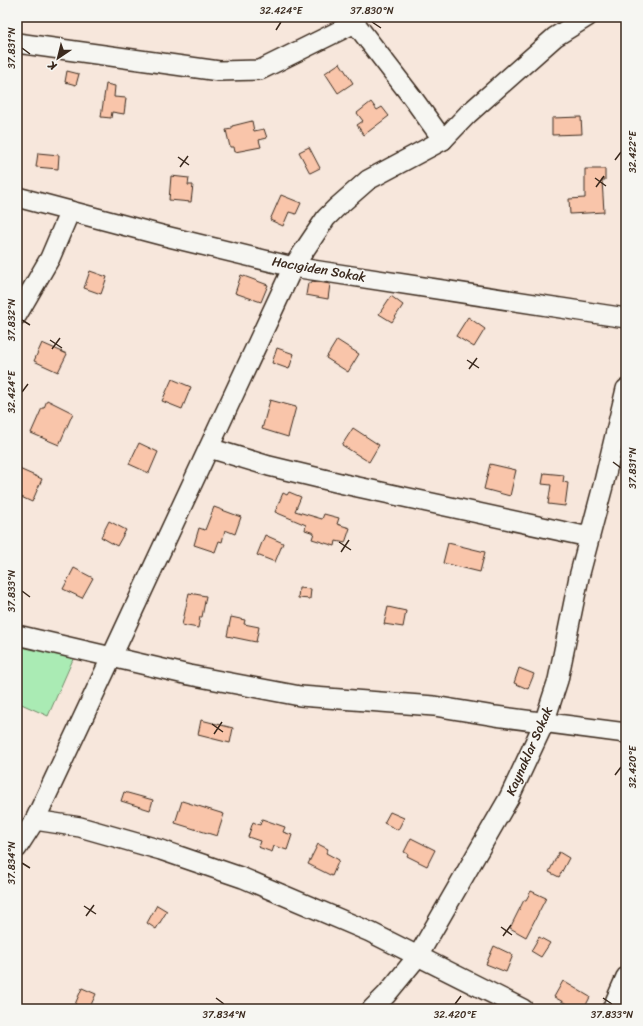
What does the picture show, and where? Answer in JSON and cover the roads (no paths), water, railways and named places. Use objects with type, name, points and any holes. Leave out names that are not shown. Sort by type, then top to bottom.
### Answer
[{"type":"street","points":[[17,848],[35,820],[293,267],[326,218],[368,180],[443,140],[468,114],[555,37],[587,17]]},
{"type":"street","points":[[17,43],[219,71],[260,70],[356,20],[443,140]]},
{"type":"street","name":"Hacıgiden Sokak","points":[[17,197],[293,267],[626,318]]},
{"type":"street","points":[[17,315],[50,258],[70,211]]},
{"type":"street","name":"Kaynaklar Sokak","points":[[372,1009],[386,995],[418,956],[509,798],[544,723],[558,680],[579,577],[626,389]]},
{"type":"street","points":[[209,448],[269,466],[344,484],[589,537]]},
{"type":"street","points":[[17,635],[189,675],[300,696],[434,706],[544,723],[626,733]]},
{"type":"street","points":[[35,820],[80,826],[161,850],[243,878],[370,932],[523,1009]]},
{"type":"street","points":[[612,1009],[626,977]]}]
